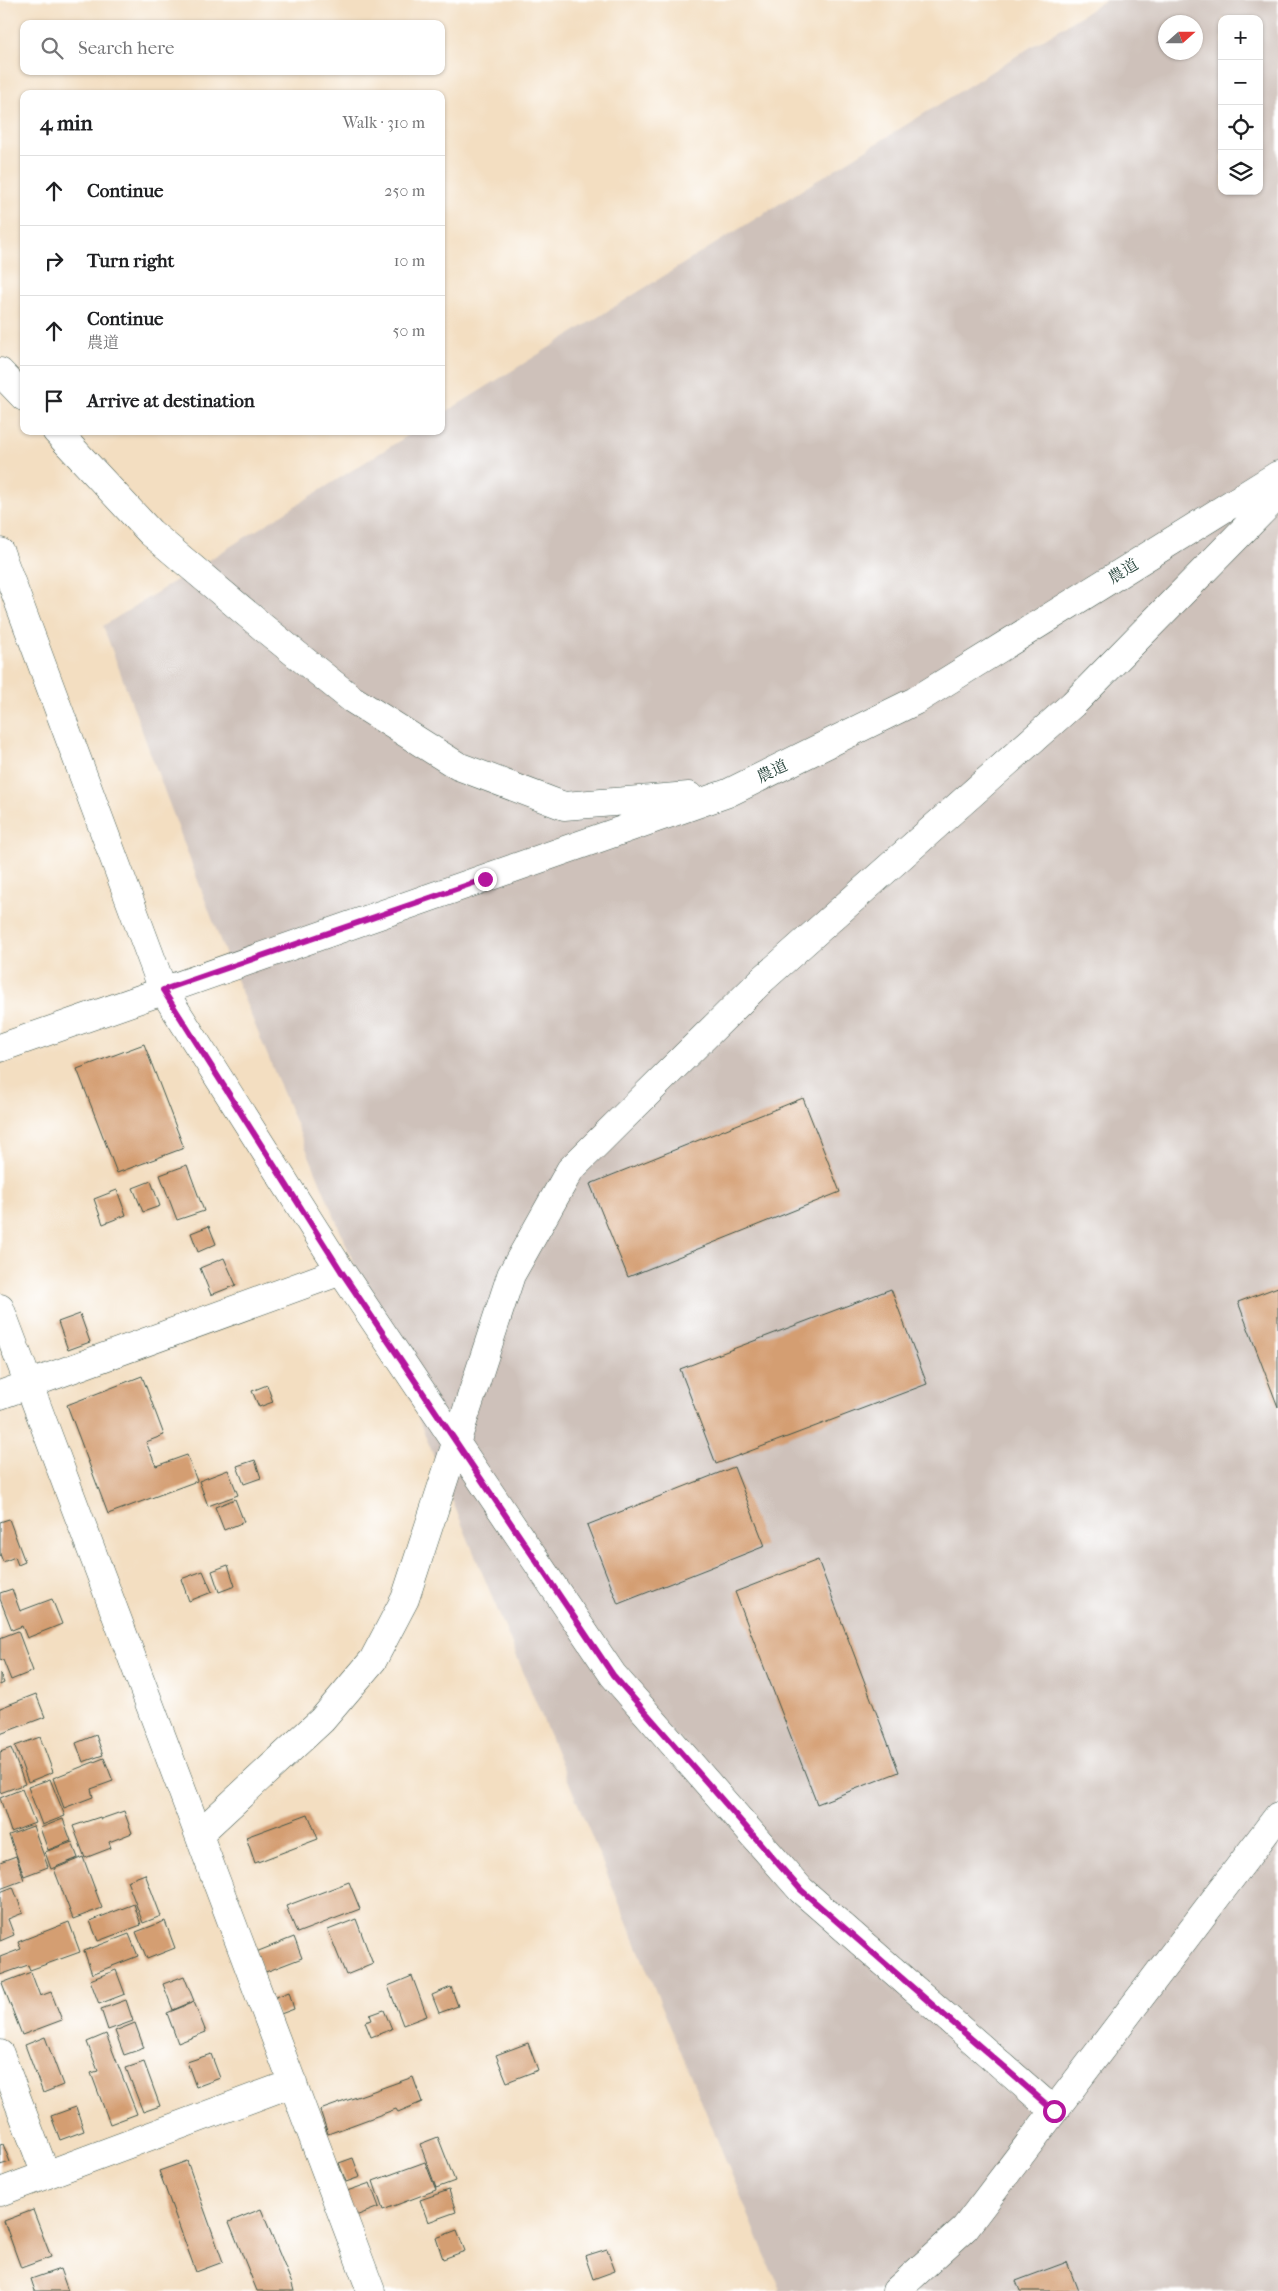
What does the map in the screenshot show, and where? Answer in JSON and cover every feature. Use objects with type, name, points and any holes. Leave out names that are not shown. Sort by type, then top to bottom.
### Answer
[{"type":"street","points":[[0,372],[20,394]]},
{"type":"street","points":[[60,435],[150,532],[265,629],[352,699],[458,766],[564,806],[728,793]]},
{"type":"street","name":"農道","points":[[0,1048],[728,793],[915,701],[1278,475]]},
{"type":"street","points":[[199,1834],[322,1720],[373,1660],[405,1599],[511,1275],[570,1170],[762,980],[1073,704],[1278,495]]},
{"type":"street","points":[[0,552],[163,990],[341,1271],[613,1675],[801,1890],[1054,2111]]},
{"type":"street","points":[[0,1395],[341,1271]]},
{"type":"street","points":[[0,1308],[371,2291]]},
{"type":"street","points":[[896,2291],[965,2228],[1278,1816]]},
{"type":"street","points":[[0,2054],[46,2175]]},
{"type":"street","points":[[0,2192],[293,2083]]},
{"type":"shaded area","points":[[1106,0],[1278,0],[1278,2291],[780,2291],[223,948],[103,626],[409,435],[445,435],[445,413]]},
{"type":"building","points":[[144,1044],[184,1148],[117,1173],[77,1069]]},
{"type":"building","points":[[803,1098],[840,1192],[628,1277],[590,1184]]},
{"type":"building","points":[[187,1165],[204,1211],[177,1220],[160,1175]]},
{"type":"building","points":[[151,1181],[160,1206],[143,1212],[133,1188]]},
{"type":"building","points":[[117,1190],[126,1215],[103,1224],[94,1199]]},
{"type":"building","points":[[209,1226],[216,1244],[198,1252],[191,1233]]},
{"type":"building","points":[[224,1258],[236,1285],[211,1295],[200,1268]]},
{"type":"building","points":[[1278,1287],[1278,1407],[1238,1302]]},
{"type":"building","points":[[891,1289],[927,1384],[716,1464],[680,1369]]},
{"type":"building","points":[[80,1314],[90,1342],[68,1350],[58,1322]]},
{"type":"building","points":[[142,1376],[164,1435],[146,1442],[156,1466],[187,1455],[197,1481],[108,1514],[67,1405]]},
{"type":"building","points":[[267,1385],[273,1402],[259,1407],[252,1391]]},
{"type":"building","points":[[255,1460],[261,1478],[244,1484],[237,1466]]},
{"type":"building","points":[[734,1467],[765,1546],[618,1604],[587,1525]]},
{"type":"building","points":[[228,1470],[238,1495],[208,1506],[199,1481]]},
{"type":"building","points":[[235,1499],[244,1522],[224,1530],[215,1507]]},
{"type":"building","points":[[9,1519],[25,1562],[18,1565],[15,1557],[3,1562],[0,1554],[0,1522]]},
{"type":"building","points":[[818,1560],[899,1772],[817,1804],[735,1592]]},
{"type":"building","points":[[228,1565],[235,1586],[219,1592],[212,1571]]},
{"type":"building","points":[[203,1571],[212,1592],[189,1601],[181,1579]]},
{"type":"building","points":[[12,1589],[20,1611],[52,1599],[62,1624],[27,1638],[22,1626],[12,1630],[0,1599],[0,1593]]},
{"type":"building","points":[[18,1631],[33,1671],[11,1680],[3,1660],[0,1661],[0,1638]]},
{"type":"building","points":[[0,1673],[4,1683],[0,1685]]},
{"type":"building","points":[[36,1694],[45,1717],[0,1734],[0,1708]]},
{"type":"building","points":[[96,1735],[103,1755],[83,1762],[76,1743]]},
{"type":"building","points":[[40,1737],[53,1772],[28,1782],[15,1746]]},
{"type":"building","points":[[11,1748],[25,1784],[0,1793],[0,1752]]},
{"type":"building","points":[[104,1758],[113,1781],[91,1789],[93,1797],[64,1808],[53,1778]]},
{"type":"building","points":[[50,1779],[65,1816],[42,1825],[28,1787]]},
{"type":"building","points":[[22,1789],[35,1823],[11,1832],[0,1798]]},
{"type":"building","points":[[124,1811],[132,1833],[109,1842],[111,1848],[85,1858],[73,1826]]},
{"type":"building","points":[[308,1814],[318,1839],[255,1863],[246,1837]]},
{"type":"building","points":[[63,1819],[71,1841],[48,1850],[40,1828]]},
{"type":"building","points":[[33,1826],[48,1867],[24,1876],[9,1835]]},
{"type":"building","points":[[72,1842],[78,1858],[51,1869],[45,1852]]},
{"type":"building","points":[[16,1856],[24,1880],[0,1889],[0,1862]]},
{"type":"building","points":[[83,1857],[102,1908],[73,1919],[54,1869]]},
{"type":"building","points":[[145,1874],[161,1916],[143,1923],[127,1881]]},
{"type":"building","points":[[349,1882],[360,1909],[297,1933],[286,1906]]},
{"type":"building","points":[[13,1887],[23,1913],[8,1919],[14,1935],[0,1941],[0,1892]]},
{"type":"building","points":[[134,1904],[141,1925],[98,1941],[90,1921]]},
{"type":"building","points":[[356,1919],[373,1964],[346,1975],[328,1930]]},
{"type":"building","points":[[165,1921],[175,1948],[147,1959],[136,1932]]},
{"type":"building","points":[[69,1922],[80,1952],[30,1970],[28,1965],[0,1975],[0,1957],[21,1949],[18,1942]]},
{"type":"building","points":[[129,1934],[138,1956],[92,1974],[84,1951]]},
{"type":"building","points":[[294,1937],[302,1958],[263,1973],[256,1952]]},
{"type":"building","points":[[116,1970],[125,1994],[99,2004],[90,1980]]},
{"type":"building","points":[[31,1972],[40,1996],[51,1992],[62,2020],[22,2035],[2,1983]]},
{"type":"building","points":[[184,1976],[194,2001],[173,2010],[163,1984]]},
{"type":"building","points":[[412,1976],[427,2016],[403,2025],[388,1986]]},
{"type":"building","points":[[451,1987],[458,2006],[439,2013],[432,1995]]},
{"type":"building","points":[[289,1992],[294,2009],[278,2015],[271,1999]]},
{"type":"building","points":[[126,2000],[133,2021],[108,2030],[101,2009]]},
{"type":"building","points":[[194,2002],[206,2032],[178,2043],[167,2013]]},
{"type":"building","points":[[384,2010],[392,2029],[371,2037],[365,2022],[372,2020],[370,2015]]},
{"type":"building","points":[[135,2023],[144,2048],[124,2055],[115,2031]]},
{"type":"building","points":[[106,2034],[137,2114],[110,2124],[91,2073],[98,2071],[87,2042]]},
{"type":"building","points":[[45,2037],[63,2085],[43,2093],[25,2045]]},
{"type":"building","points":[[528,2043],[538,2070],[507,2082],[496,2055]]},
{"type":"building","points":[[211,2054],[220,2078],[196,2087],[187,2062]]},
{"type":"building","points":[[144,2062],[160,2106],[143,2112],[126,2068]]},
{"type":"building","points":[[413,2077],[422,2102],[398,2112],[396,2109],[328,2134],[320,2110]]},
{"type":"building","points":[[76,2107],[84,2131],[60,2140],[51,2116]]},
{"type":"building","points":[[438,2137],[455,2181],[436,2188],[420,2144]]},
{"type":"building","points":[[3,2144],[10,2162],[0,2165],[0,2145]]},
{"type":"building","points":[[353,2158],[360,2177],[346,2182],[339,2163]]},
{"type":"building","points":[[187,2161],[223,2262],[196,2272],[159,2171]]},
{"type":"building","points":[[425,2162],[436,2190],[383,2210],[373,2181]]},
{"type":"building","points":[[370,2183],[379,2207],[353,2217],[344,2192]]},
{"type":"building","points":[[449,2190],[456,2212],[428,2222],[420,2200]]},
{"type":"building","points":[[261,2209],[294,2291],[257,2291],[229,2222]]},
{"type":"building","points":[[33,2210],[51,2257],[21,2268],[4,2221]]},
{"type":"building","points":[[457,2230],[465,2251],[443,2259],[436,2238]]},
{"type":"building","points":[[607,2249],[615,2271],[593,2279],[585,2256]]},
{"type":"building","points":[[1067,2262],[1078,2291],[1020,2291],[1016,2281]]},
{"type":"building","points":[[60,2269],[68,2291],[35,2291],[31,2279]]},
{"type":"route","points":[[485,879],[163,990],[341,1271],[613,1675],[801,1890],[1054,2111]]}]
